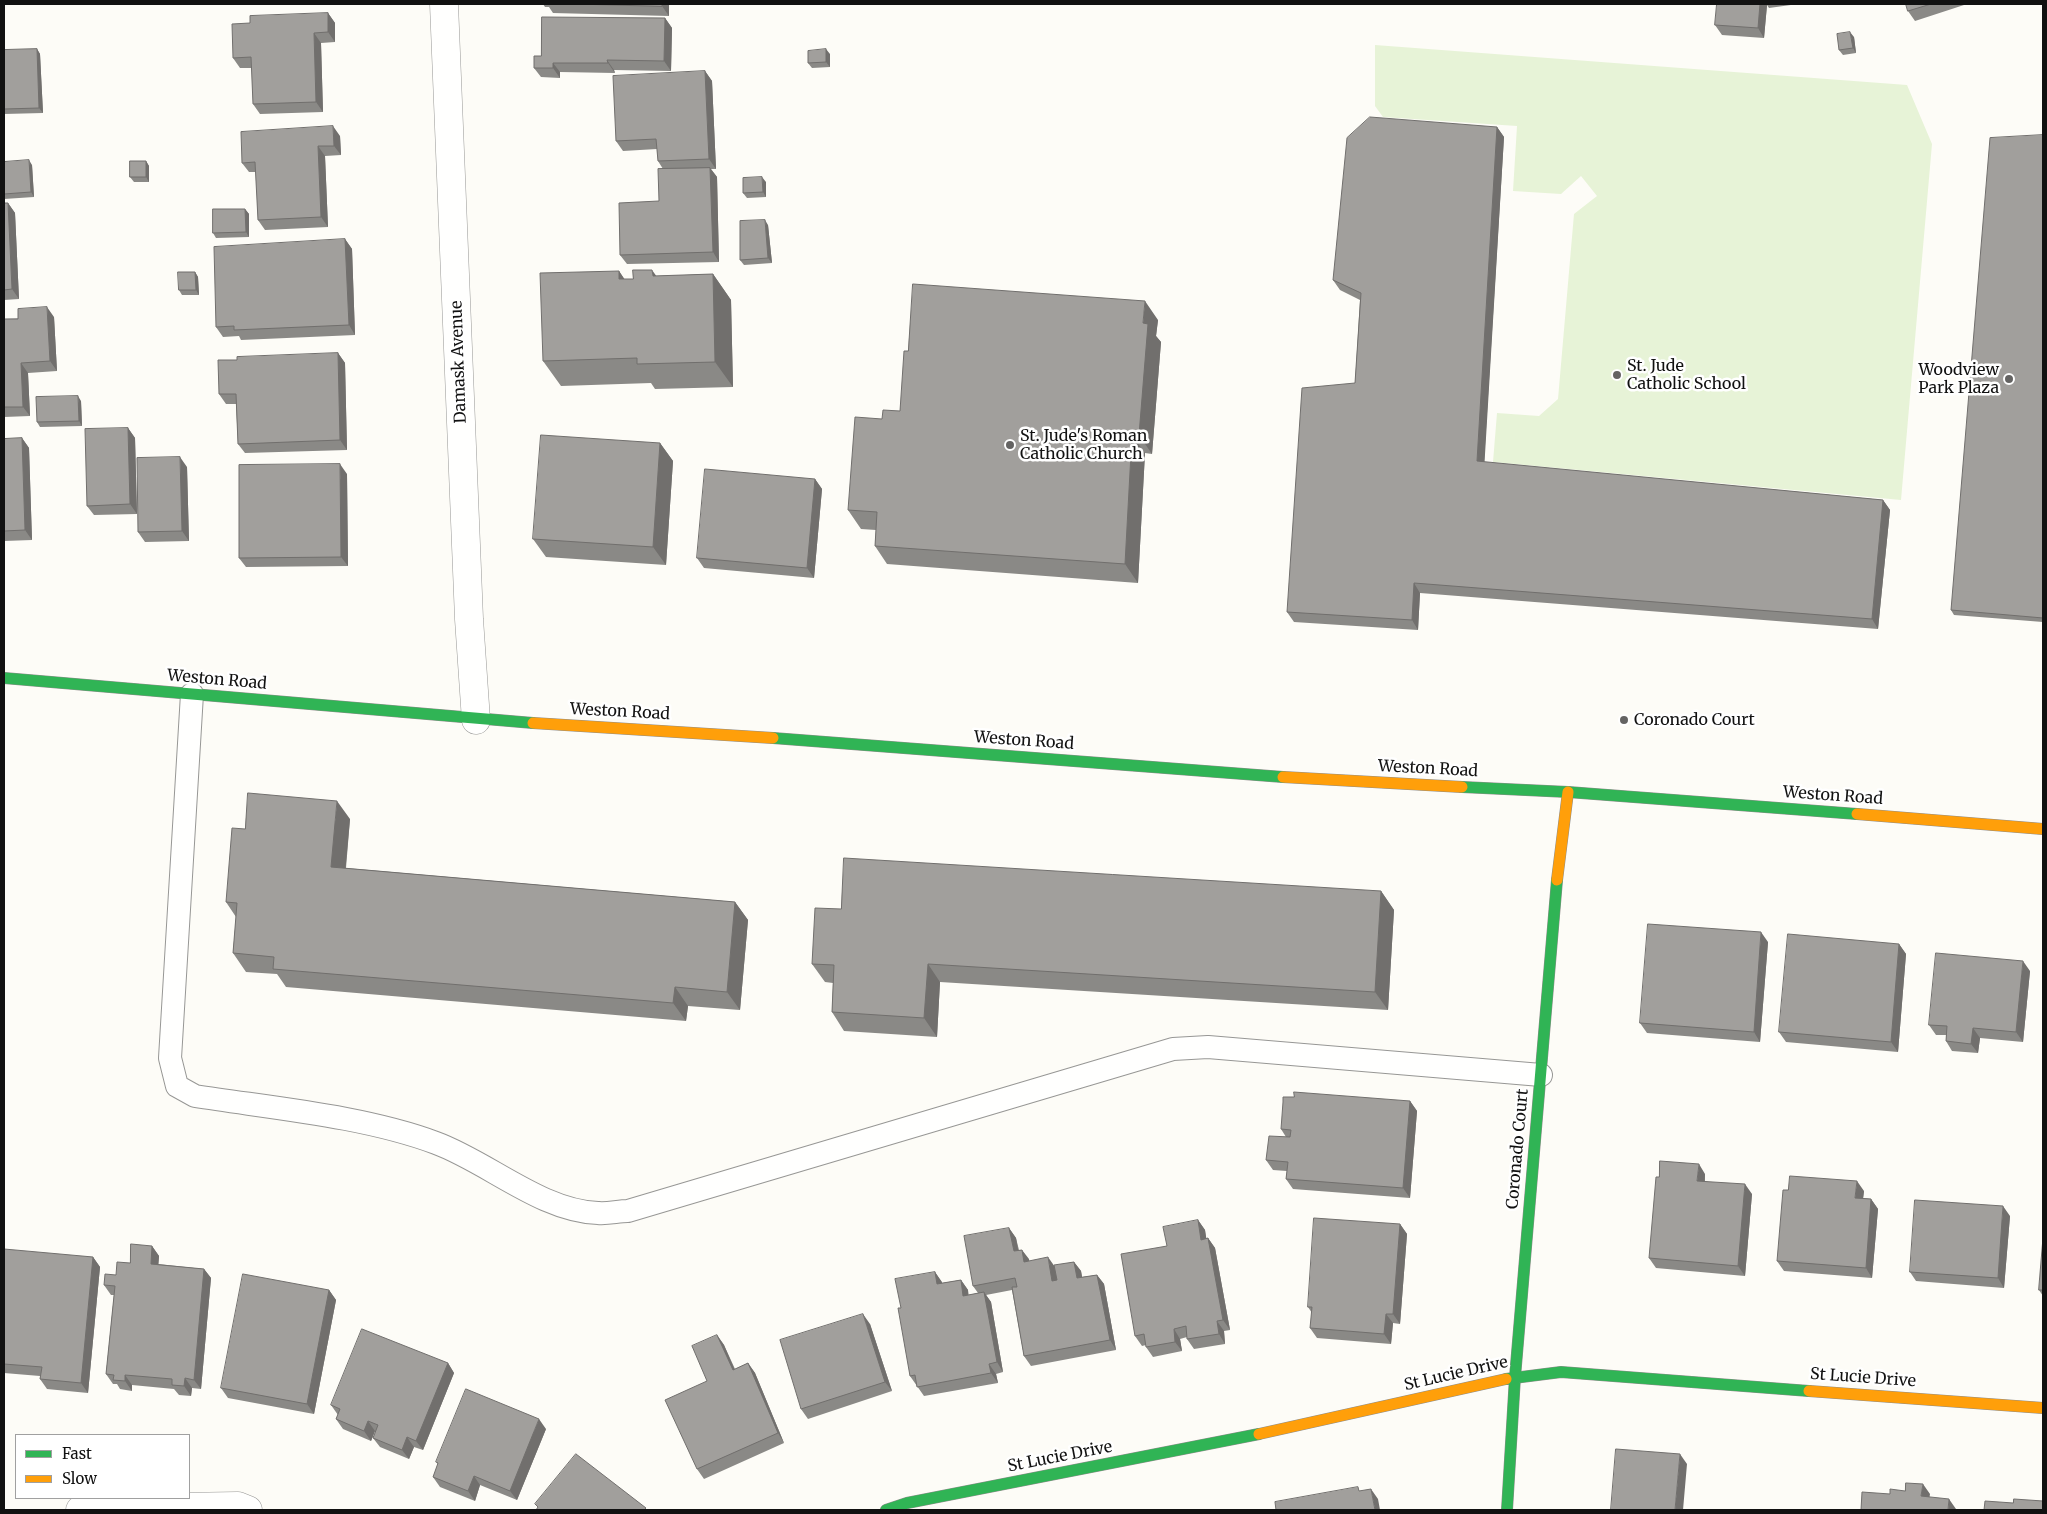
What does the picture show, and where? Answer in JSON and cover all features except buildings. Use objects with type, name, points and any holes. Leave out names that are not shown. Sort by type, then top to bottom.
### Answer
[{"type":"main road","name":"Weston Road","points":[[4,678],[476,720],[691,732],[1316,779],[1568,792],[2043,829]]},
{"type":"main road","name":"Coronado Court","points":[[1507,1510],[1556,887],[1568,792]]},
{"type":"main road","name":"St Lucie Drive","points":[[886,1510],[907,1503],[1275,1431],[1516,1377],[1561,1372],[2043,1408]]},
{"type":"street","name":"Damask Avenue","points":[[444,4],[469,619],[476,720]]},
{"type":"street","points":[[80,1510],[130,1500],[179,1507],[238,1506],[248,1510]]},
{"type":"lane","points":[[192,694],[170,1058],[177,1086],[195,1096],[317,1115],[382,1128],[436,1143],[558,1205],[598,1213],[628,1211],[1173,1049],[1208,1047],[1541,1075]]},
{"type":"green space","points":[[1375,45],[1907,85],[1932,144],[1901,500],[1493,462],[1497,413],[1539,416],[1558,399],[1574,214],[1597,196],[1581,176],[1561,194],[1513,191],[1517,126],[1383,117],[1375,106]]},
{"type":"traffic: fast","points":[[4,678],[533,723]]},
{"type":"traffic: fast","points":[[773,738],[1283,777]]},
{"type":"traffic: fast","points":[[1462,787],[1568,792],[1857,814]]},
{"type":"traffic: fast","points":[[1507,1510],[1515,1377],[1557,880]]},
{"type":"traffic: fast","points":[[1506,1379],[1561,1372],[1809,1391]]},
{"type":"traffic: fast","points":[[886,1510],[907,1503],[1259,1434]]},
{"type":"traffic: slow","points":[[533,723],[773,738]]},
{"type":"traffic: slow","points":[[1283,777],[1462,787]]},
{"type":"traffic: slow","points":[[1557,880],[1568,792]]},
{"type":"traffic: slow","points":[[1857,814],[2043,829]]},
{"type":"traffic: slow","points":[[1259,1434],[1506,1379]]},
{"type":"traffic: slow","points":[[1809,1391],[2043,1408]]},
{"type":"place","name":"St. Jude Catholic School","points":[[1617,375]]},
{"type":"place","name":"Woodview Park Plaza","points":[[2009,379]]},
{"type":"place","name":"St. Jude's Roman Catholic Church","points":[[1010,445]]},
{"type":"place","name":"Coronado Court","points":[[1624,720]]}]
